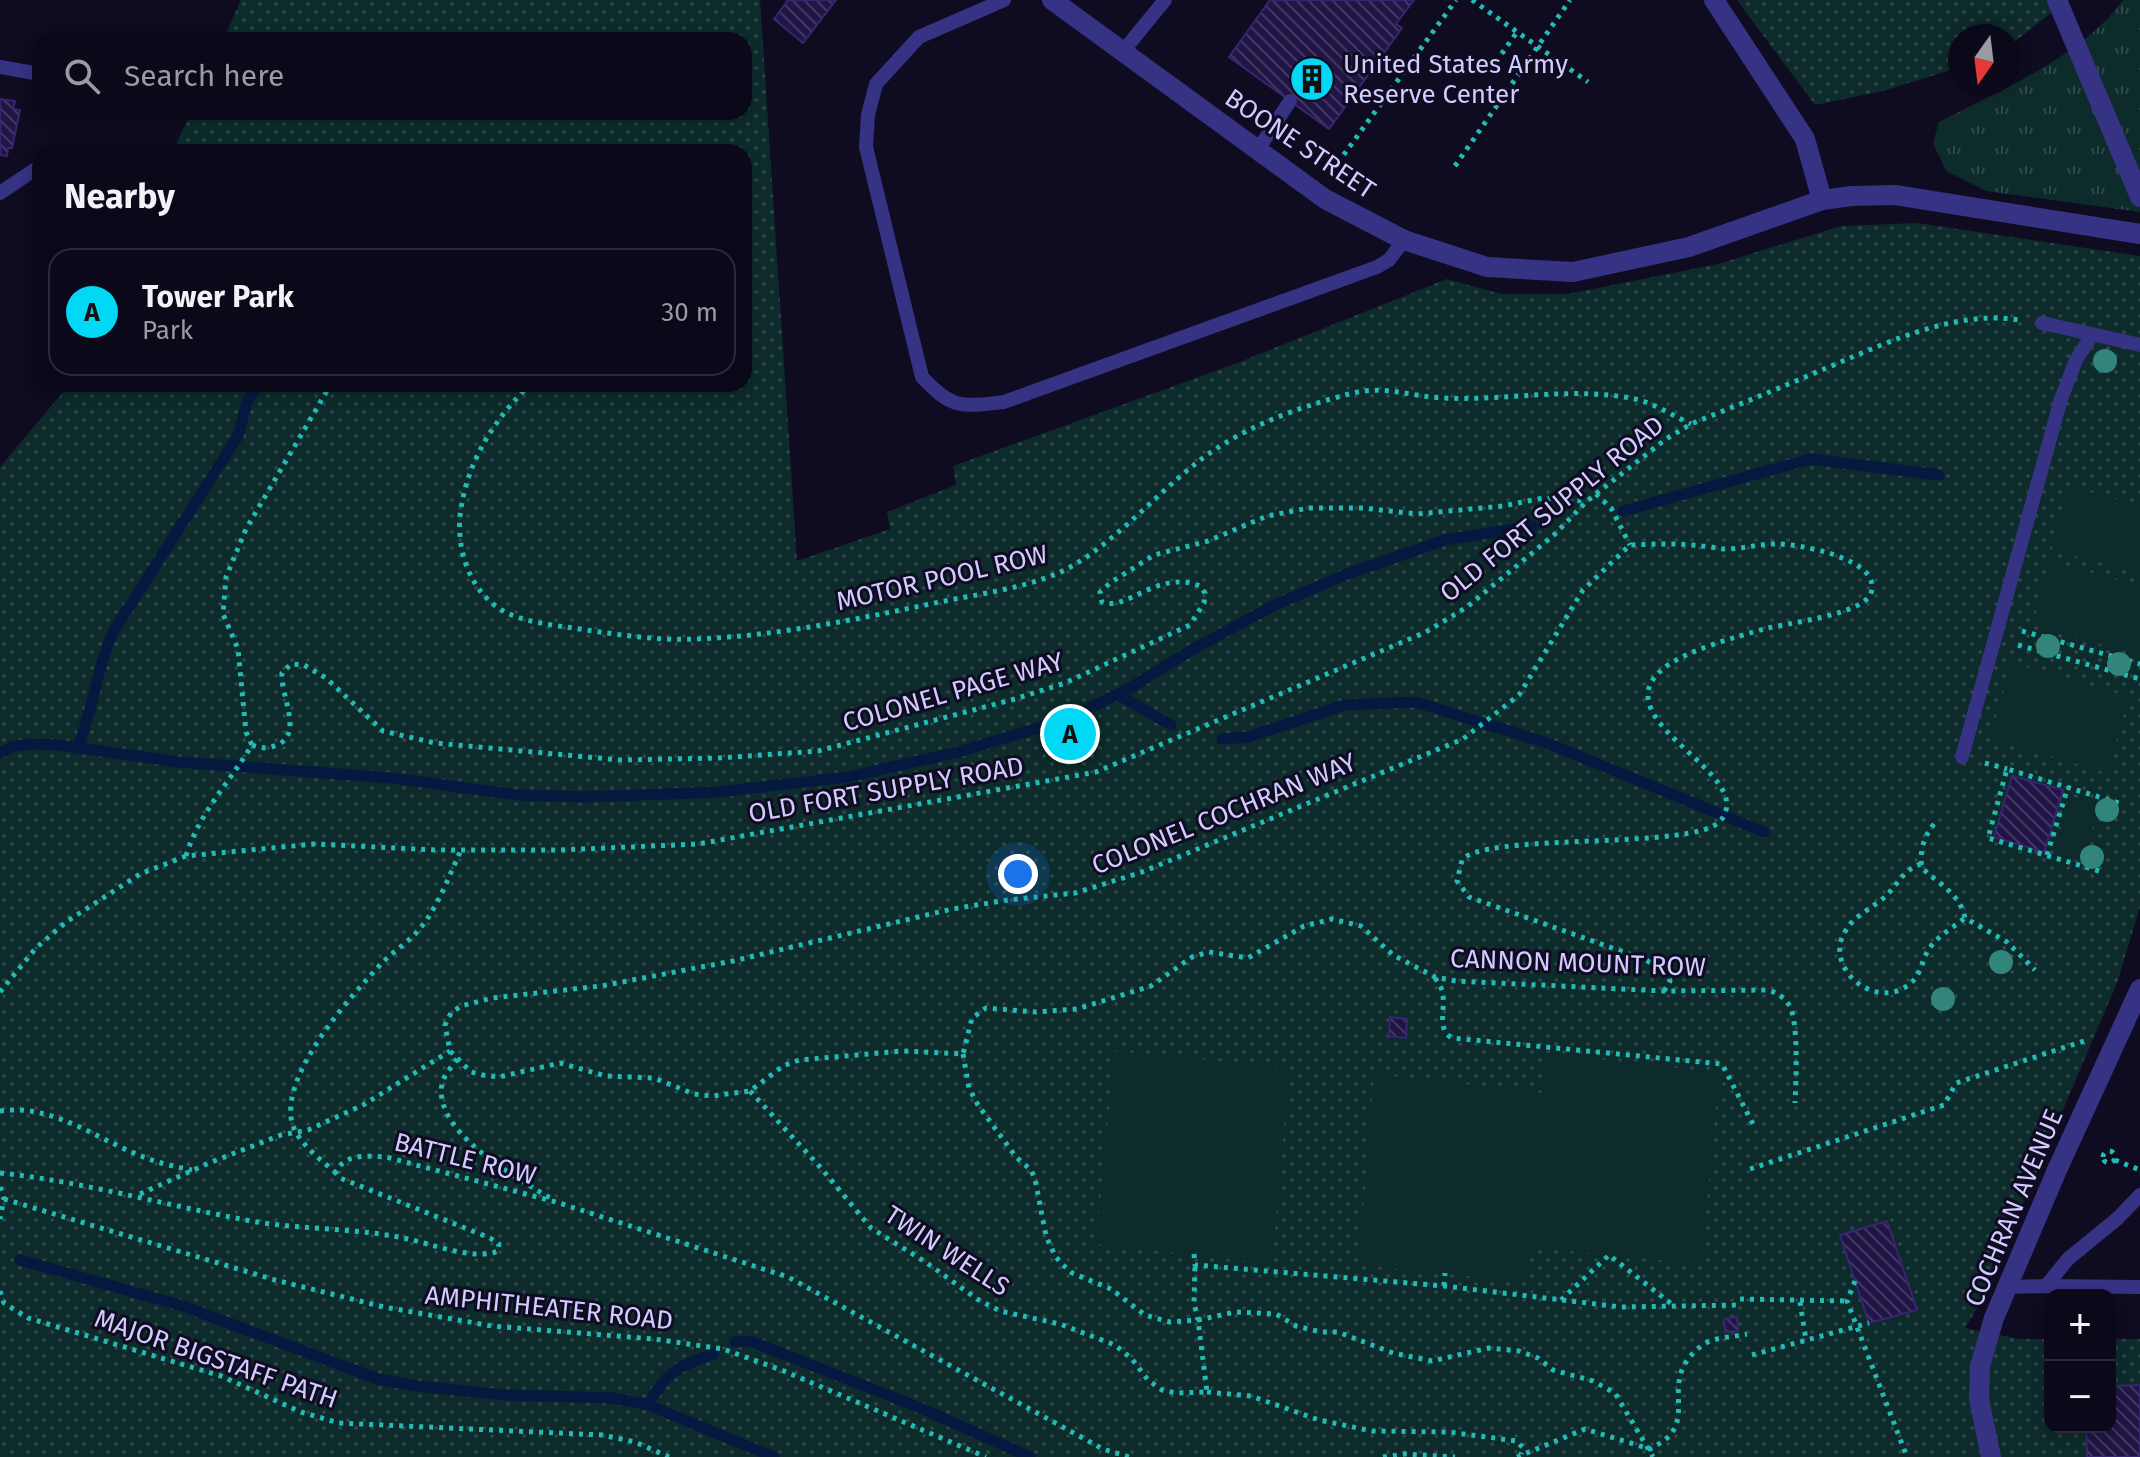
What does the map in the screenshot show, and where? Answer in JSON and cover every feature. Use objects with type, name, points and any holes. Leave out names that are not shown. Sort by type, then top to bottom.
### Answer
[{"type":"street","name":"BOONE STREET","points":[[1052,0],[1317,193],[1404,240],[1487,267],[1573,272],[1689,247],[1822,200],[1852,196],[1895,195],[2140,234]]},
{"type":"street","points":[[1714,0],[1805,139],[1822,200]]},
{"type":"street","points":[[2057,0],[2140,197]]},
{"type":"street","name":"COCHRAN AVENUE","points":[[1991,1457],[1979,1399],[1980,1366],[1994,1318],[2057,1170],[2140,989]]},
{"type":"lane","points":[[1004,0],[919,37],[876,84],[868,115],[866,147],[922,377],[942,398],[969,406],[1004,402],[1377,267],[1389,260],[1404,240]]},
{"type":"lane","points":[[1124,50],[1165,0]]},
{"type":"lane","points":[[0,67],[32,73]]},
{"type":"lane","points":[[1257,151],[1290,101]]},
{"type":"lane","points":[[0,193],[32,171]]},
{"type":"lane","points":[[2042,323],[2140,345]]},
{"type":"lane","points":[[1962,757],[2061,399],[2076,360],[2092,335]]},
{"type":"lane","points":[[2046,1286],[2068,1259],[2118,1218],[2140,1195]]},
{"type":"lane","points":[[2009,1287],[2140,1287]]},
{"type":"path","points":[[1317,193],[1456,0]]},
{"type":"path","points":[[1472,0],[1588,82]]},
{"type":"path","points":[[1455,166],[1570,0]]},
{"type":"path","points":[[1496,62],[1517,32]]},
{"type":"path","name":"OLD FORT SUPPLY ROAD","points":[[0,992],[36,948],[66,922],[140,874],[186,856],[314,844],[461,850],[560,850],[698,844],[1096,772],[1426,632],[1467,607],[1519,566],[1587,501],[1666,439],[1691,424],[1880,346],[1930,329],[1972,319],[2009,318],[2042,323]]},
{"type":"path","name":"MOTOR POOL ROW","points":[[524,392],[484,441],[470,471],[462,499],[458,536],[473,581],[500,609],[533,622],[615,634],[693,639],[824,626],[1020,585],[1059,573],[1098,548],[1197,462],[1230,442],[1294,410],[1358,392],[1377,389],[1454,398],[1597,395],[1638,400],[1691,424]]},
{"type":"path","points":[[186,856],[192,835],[209,805],[252,745],[246,732],[238,649],[223,614],[226,577],[246,529],[326,392]]},
{"type":"path","points":[[1596,494],[1611,508],[1630,545],[1666,544],[1725,549],[1792,544],[1862,567],[1869,574],[1872,585],[1872,593],[1866,600],[1852,608],[1765,629],[1715,646],[1678,659],[1657,676],[1647,698],[1649,707],[1676,741],[1716,779],[1727,796],[1725,815],[1712,827],[1652,838],[1504,847],[1471,853],[1462,860],[1457,881],[1469,897],[1646,960],[1667,973],[1670,981],[1664,991]]},
{"type":"path","name":"COLONEL PAGE WAY","points":[[252,745],[263,749],[280,744],[289,736],[291,720],[281,686],[282,673],[291,664],[304,665],[326,678],[383,731],[435,743],[620,760],[719,758],[818,751],[1065,683],[1180,631],[1199,614],[1204,603],[1205,593],[1200,586],[1177,582],[1158,585],[1116,604],[1102,602],[1100,592],[1154,555],[1208,541],[1267,516],[1309,508],[1363,508],[1417,514],[1503,506],[1543,498],[1587,501]]},
{"type":"path","name":"COLONEL COCHRAN WAY","points":[[450,1051],[445,1025],[451,1013],[461,1006],[492,998],[601,986],[733,961],[952,909],[1075,893],[1142,872],[1463,739],[1519,695],[1583,590],[1630,545]]},
{"type":"path","points":[[1996,631],[2140,664]]},
{"type":"path","points":[[1996,631],[2140,679]]},
{"type":"path","points":[[2099,871],[1988,838],[2007,769],[2119,803]]},
{"type":"path","points":[[2047,855],[2068,787]]},
{"type":"path","points":[[1934,824],[1927,833],[1920,857],[1922,868],[1955,895],[1963,906],[1965,918]]},
{"type":"path","points":[[0,1173],[138,1195],[262,1223],[379,1234],[470,1252],[493,1254],[498,1251],[499,1244],[490,1238],[340,1178],[296,1133],[290,1108],[302,1067],[342,1009],[383,962],[416,933],[438,900],[461,850]]},
{"type":"path","points":[[1921,864],[1912,867],[1885,897],[1849,925],[1840,943],[1850,978],[1862,987],[1884,993],[1901,989],[1918,977],[1930,947],[1965,918]]},
{"type":"path","points":[[1965,918],[2007,942],[2035,970]]},
{"type":"path","name":"CANNON MOUNT ROW","points":[[963,1054],[972,1018],[986,1008],[1036,1012],[1077,1009],[1151,986],[1192,957],[1209,952],[1248,958],[1304,926],[1332,919],[1361,926],[1393,955],[1435,977],[1497,984],[1664,991],[1755,989],[1779,994],[1792,1008],[1795,1103]]},
{"type":"path","points":[[1435,977],[1443,992],[1443,1028],[1446,1035],[1452,1038],[1722,1064],[1754,1126]]},
{"type":"path","points":[[1750,1169],[1944,1105],[1956,1083],[2122,1029]]},
{"type":"path","points":[[138,1195],[193,1170],[281,1135],[308,1130],[363,1105],[450,1051],[471,1072],[483,1075],[499,1077],[560,1063],[606,1076],[654,1078],[694,1094],[712,1096],[750,1091],[783,1066],[799,1060],[902,1051],[963,1054],[969,1088],[1016,1157],[1031,1170],[1043,1224],[1055,1256],[1072,1273],[1111,1289],[1145,1315],[1170,1322],[1235,1312],[1276,1314],[1296,1326],[1321,1332],[1338,1332],[1393,1353],[1432,1361],[1489,1348],[1519,1351],[1538,1358],[1553,1370],[1593,1381],[1615,1393],[1653,1457]]},
{"type":"path","points":[[457,1059],[444,1079],[441,1101],[466,1142],[556,1202]]},
{"type":"path","name":"TWIN WELLS","points":[[750,1091],[871,1228],[1000,1311],[1060,1324],[1115,1345],[1132,1359],[1148,1380],[1162,1390],[1251,1396],[1319,1420],[1372,1431],[1449,1432],[1517,1441],[1523,1448],[1519,1456]]},
{"type":"path","points":[[0,1111],[34,1111],[78,1125],[150,1160],[193,1170]]},
{"type":"path","name":"BATTLE ROW","points":[[336,1173],[348,1160],[366,1156],[386,1157],[556,1202],[788,1277],[1103,1449],[1129,1457]]},
{"type":"path","points":[[2115,1160],[2140,1170]]},
{"type":"path","points":[[0,1187],[4,1199],[0,1219]]},
{"type":"path","name":"AMPHITHEATER ROAD","points":[[4,1199],[275,1280],[384,1307],[492,1326],[654,1339],[723,1349],[784,1371],[986,1457]]},
{"type":"path","points":[[1194,1254],[1194,1303],[1207,1392]]},
{"type":"path","points":[[1561,1300],[1609,1255],[1675,1307]]},
{"type":"path","points":[[1195,1265],[1444,1286],[1621,1307],[1847,1301]]},
{"type":"path","points":[[1444,1286],[1445,1273]]},
{"type":"path","points":[[1855,1281],[1847,1301],[1907,1457]]},
{"type":"path","name":"MAJOR BIGSTAFF PATH","points":[[0,1291],[4,1303],[28,1318],[221,1376],[301,1412],[339,1423],[602,1435],[635,1442],[669,1457]]},
{"type":"path","points":[[1800,1302],[1806,1340]]},
{"type":"path","points":[[1752,1355],[1869,1323]]},
{"type":"path","points":[[1650,1449],[1669,1436],[1676,1425],[1679,1375],[1685,1364],[1705,1343],[1747,1334]]},
{"type":"path","points":[[1519,1456],[1585,1429],[1650,1449]]},
{"type":"path","points":[[1383,1457],[1405,1454],[1455,1457]]},
{"type":"green space","points":[[241,0],[760,0],[797,561],[890,529],[887,512],[956,485],[953,466],[1232,365],[1447,279],[1501,294],[1568,294],[1718,264],[1841,226],[1917,223],[2140,256],[2140,907],[2117,983],[1981,1302],[1965,1328],[2019,1339],[2044,1339],[2044,1433],[2116,1433],[2116,1339],[2140,1339],[2140,1457],[0,1457],[0,467],[63,392],[752,392],[752,144],[177,144],[187,120],[752,120],[752,32],[227,32]]},
{"type":"green space","points":[[1737,0],[2067,0],[2020,37],[2020,24],[1948,24],[1948,71],[1883,91],[1815,105]]},
{"type":"green space","points":[[2123,0],[2140,0],[2140,212],[1986,191],[1946,171],[1933,143],[1939,122],[1991,96],[2020,96],[2020,81],[2063,55],[2106,20]]},
{"type":"green space","points":[[2069,486],[2140,506],[2140,574],[2052,549]]},
{"type":"green space","points":[[2050,561],[2140,586],[2140,655],[2033,625]]},
{"type":"green space","points":[[2012,663],[2129,697],[2107,773],[1990,738]]},
{"type":"green space","points":[[2069,797],[2099,805],[2083,862],[2053,854]]},
{"type":"green space","points":[[1115,1051],[1289,1068],[1272,1264],[1096,1244]]},
{"type":"green space","points":[[1545,1053],[1719,1073],[1701,1264],[1530,1247],[1527,1282],[1359,1265],[1374,1074],[1543,1093]]},
{"type":"building","points":[[788,0],[836,0],[803,43],[774,19]]},
{"type":"building","name":"United States Army Reserve Center","points":[[1270,0],[1414,0],[1396,24],[1402,28],[1329,129],[1229,57]]},
{"type":"building","points":[[0,99],[15,101],[13,109],[20,110],[12,148],[8,148],[7,156],[0,155]]},
{"type":"building","points":[[2012,776],[2063,790],[2044,852],[1994,837]]},
{"type":"building","points":[[1390,1017],[1407,1019],[1406,1038],[1389,1036]]},
{"type":"building","points":[[1887,1221],[1917,1310],[1869,1323],[1840,1235]]},
{"type":"building","points":[[1737,1317],[1738,1331],[1725,1332],[1724,1319]]},
{"type":"building","points":[[2140,1385],[2140,1457],[2087,1457],[2086,1433],[2116,1433],[2116,1386]]},
{"type":"waterway","points":[[77,749],[113,632],[238,436],[247,402],[253,392]]},
{"type":"waterway","points":[[1623,511],[1811,459],[1939,475]]},
{"type":"waterway","points":[[0,753],[30,744],[58,745],[179,762],[392,778],[517,795],[587,797],[719,792],[848,777],[958,752],[1065,720],[1130,688],[1195,648],[1275,605],[1347,574],[1445,540],[1533,526]]},
{"type":"waterway","points":[[1117,694],[1171,725]]},
{"type":"waterway","points":[[1222,739],[1248,737],[1345,705],[1416,702],[1547,743],[1764,832]]},
{"type":"waterway","points":[[20,1260],[183,1306],[378,1379],[504,1395],[614,1398],[648,1405],[774,1457]]},
{"type":"waterway","points":[[735,1342],[750,1341],[918,1407],[1030,1457]]},
{"type":"waterway","points":[[648,1405],[675,1371],[714,1354]]},
{"type":"place","name":"United States Army Reserve Center","points":[[1312,79]]},
{"type":"place","name":"Tower Park","points":[[1070,734]]}]
